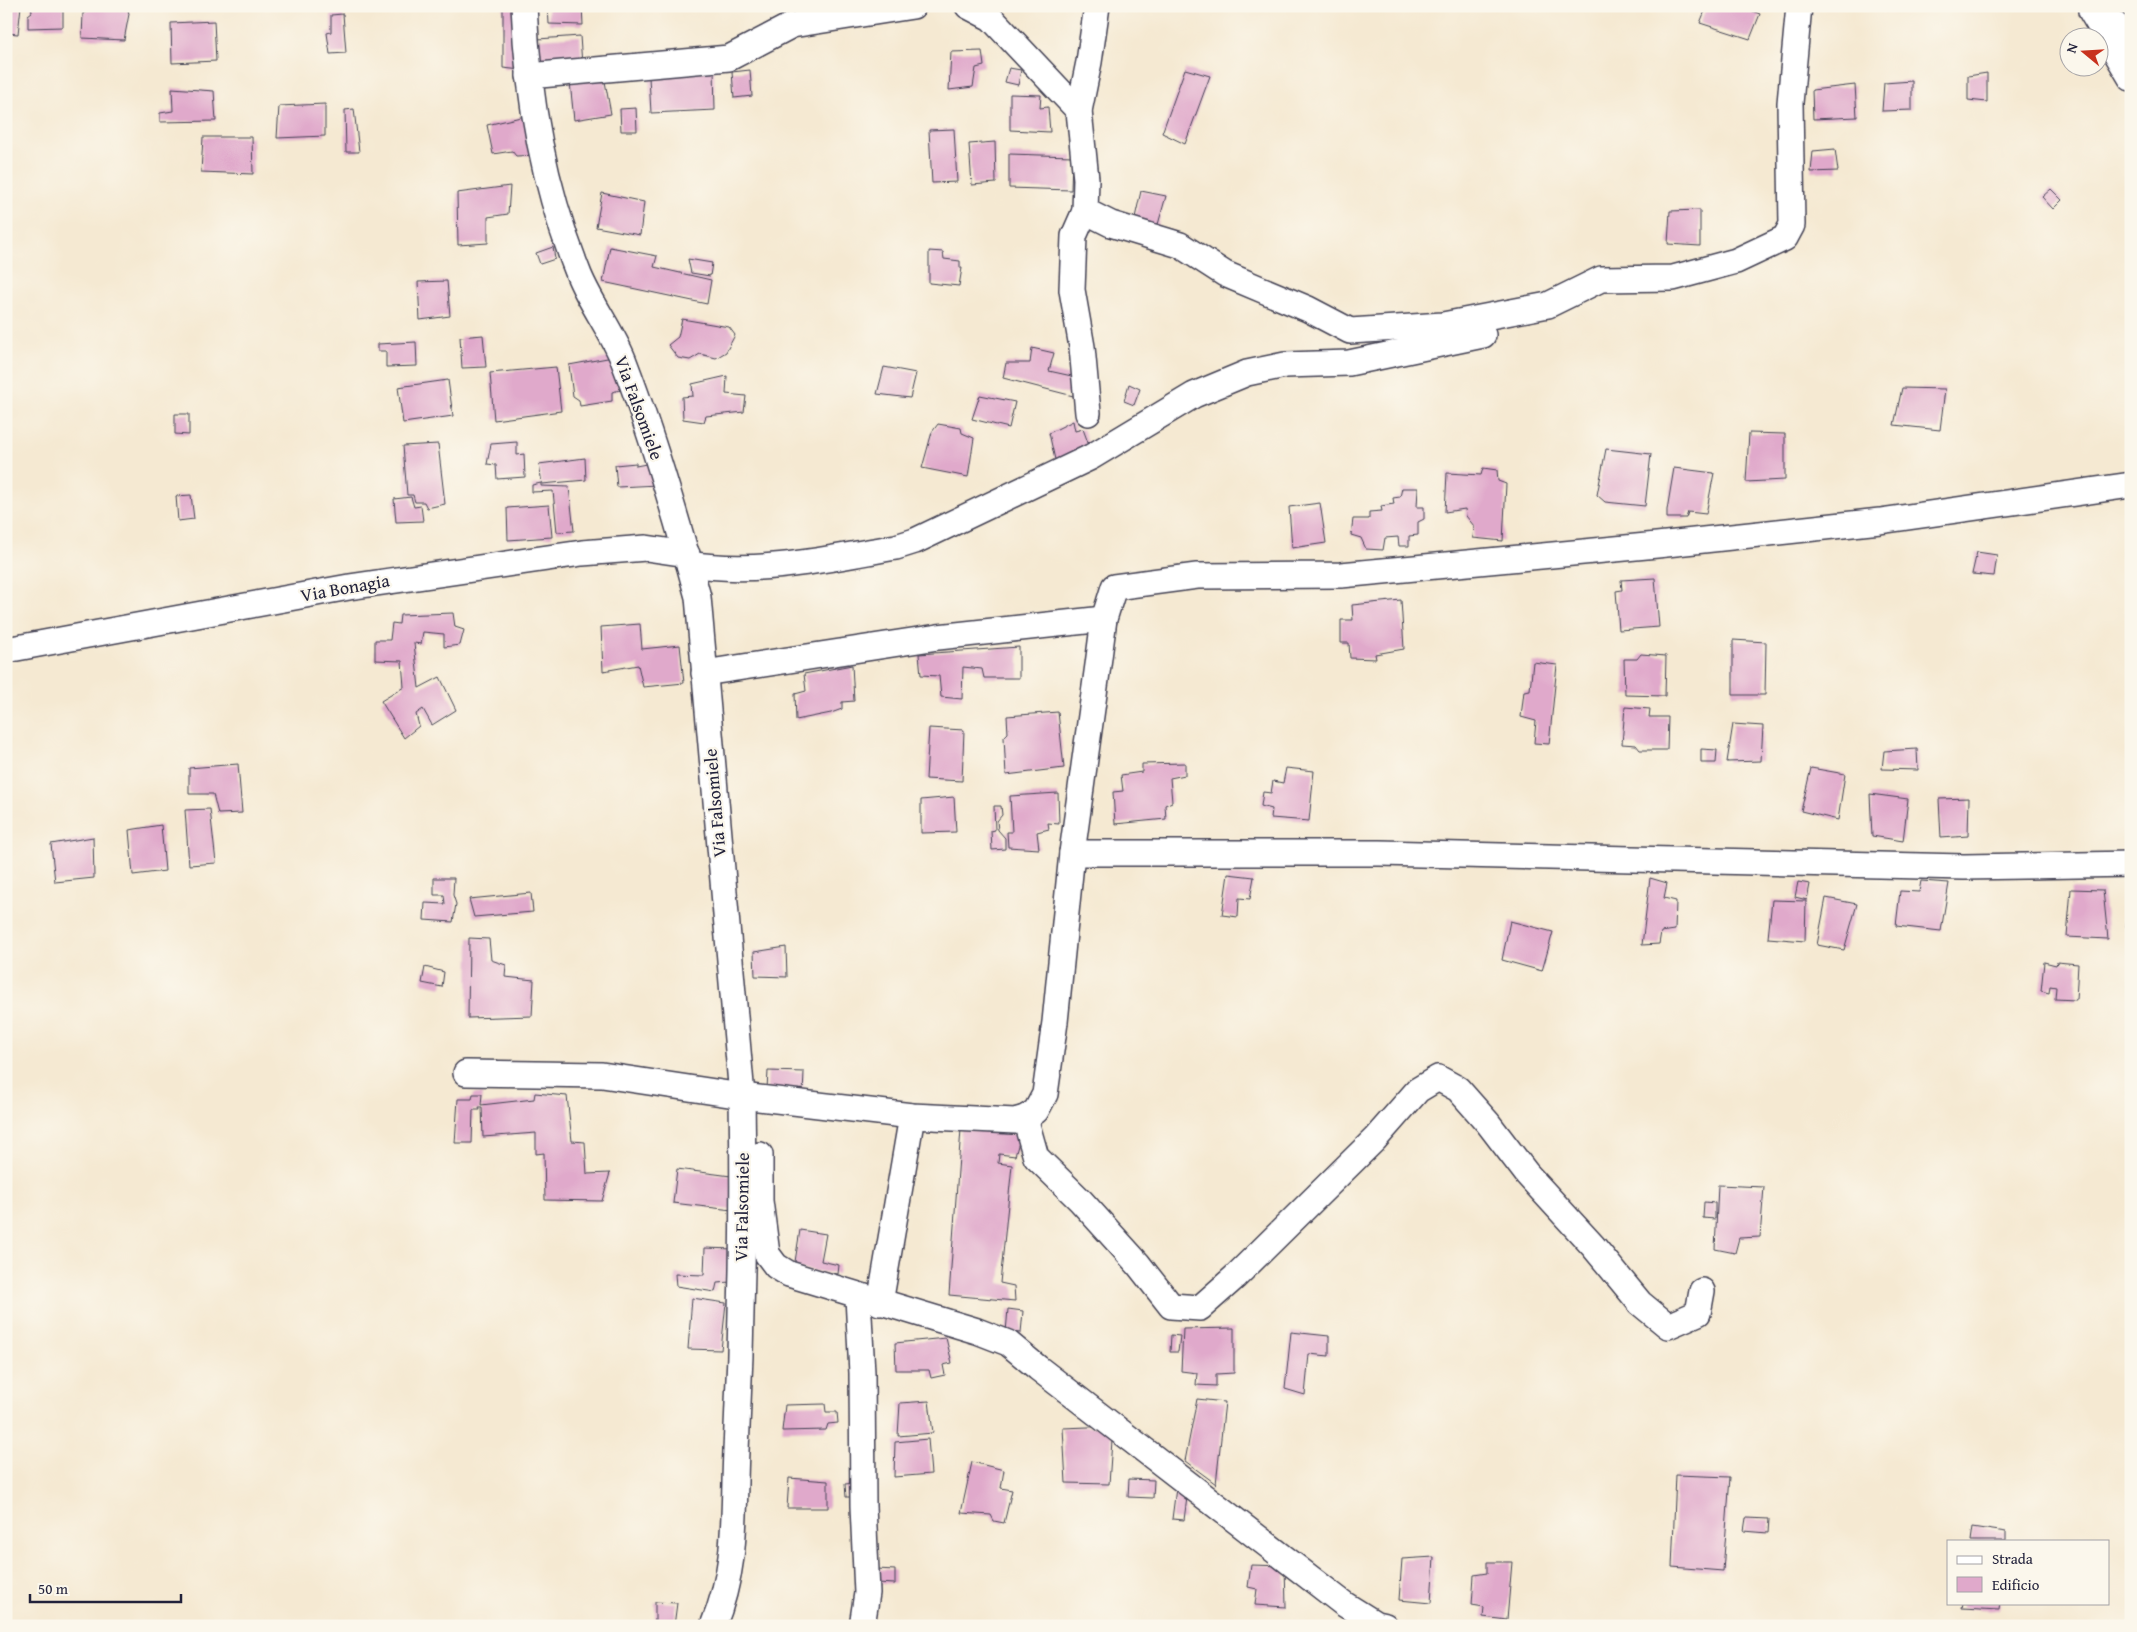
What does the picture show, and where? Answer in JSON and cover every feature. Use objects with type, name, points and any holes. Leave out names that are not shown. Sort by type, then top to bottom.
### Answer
[{"type":"street","name":"Via Falsomiele","points":[[524,6],[535,126],[557,216],[580,278],[614,338],[642,409],[698,597],[742,1096],[743,1142],[740,1360],[734,1549],[722,1605],[713,1626]]},
{"type":"street","points":[[968,6],[991,18],[1079,111]]},
{"type":"street","points":[[1088,413],[1082,347],[1072,290],[1074,236],[1085,211],[1086,178],[1079,111],[1097,6]]},
{"type":"street","points":[[1085,211],[1111,224],[1180,245],[1225,274],[1308,309],[1350,331],[1443,325],[1548,305],[1601,279],[1673,278],[1736,261],[1785,238],[1792,225],[1790,103],[1799,6]]},
{"type":"street","points":[[529,76],[729,58],[792,25],[898,7]]},
{"type":"street","points":[[2085,8],[2104,15],[2131,38]]},
{"type":"street","points":[[2085,8],[2131,78]]},
{"type":"street","name":"Via Bonagia","points":[[6,650],[349,587],[572,554],[646,548],[730,568],[779,567],[896,547],[914,541],[1091,457],[1194,395],[1247,373],[1285,365],[1348,363],[1483,335]]},
{"type":"street","points":[[466,1072],[602,1075],[742,1096],[912,1116],[1015,1121],[1025,1118],[1036,1111],[1045,1094],[1055,1022],[1072,853],[1104,619],[1114,587],[1197,576],[1341,575],[1880,522],[2131,485]]},
{"type":"street","points":[[704,673],[938,637],[1104,619]]},
{"type":"street","points":[[1072,853],[1390,854],[1964,867],[2131,864]]},
{"type":"street","points":[[1025,1118],[1036,1157],[1088,1208],[1138,1264],[1171,1306],[1200,1308],[1235,1277],[1375,1139],[1418,1090],[1438,1078],[1458,1089],[1488,1122],[1527,1174],[1593,1246],[1640,1303],[1668,1326],[1698,1313],[1702,1291]]},
{"type":"street","points":[[862,1626],[867,1593],[863,1506],[862,1373],[869,1300],[912,1116]]},
{"type":"street","points":[[743,1142],[760,1153],[760,1201],[767,1254],[776,1266],[788,1274],[869,1300],[977,1331],[1008,1343],[1344,1604],[1376,1624],[1385,1626]]},
{"type":"building","points":[[6,6],[21,6],[18,34],[6,33]]},
{"type":"building","points":[[31,6],[63,6],[63,27],[28,28],[28,15],[32,12]]},
{"type":"building","points":[[87,6],[127,6],[129,14],[124,40],[82,38],[83,13],[88,11]]},
{"type":"building","points":[[503,6],[519,6],[521,70],[503,68]]},
{"type":"building","points":[[548,6],[582,6],[583,25],[549,24]]},
{"type":"building","points":[[1707,6],[1739,6],[1760,14],[1750,39],[1700,23]]},
{"type":"building","points":[[343,14],[346,53],[330,54],[327,33],[331,32],[331,15]]},
{"type":"building","points":[[214,21],[216,61],[172,63],[171,23]]},
{"type":"building","points":[[580,36],[582,65],[538,64],[538,39]]},
{"type":"building","points":[[982,51],[984,66],[976,68],[973,87],[949,90],[951,52]]},
{"type":"building","points":[[1009,68],[1021,70],[1018,85],[1005,82]]},
{"type":"building","points":[[1185,69],[1210,76],[1185,144],[1162,133]]},
{"type":"building","points":[[714,70],[715,110],[651,113],[649,77]]},
{"type":"building","points":[[750,70],[752,96],[734,98],[732,72]]},
{"type":"building","points":[[1987,73],[1987,102],[1968,100],[1968,76]]},
{"type":"building","points":[[604,76],[611,114],[574,120],[570,82]]},
{"type":"building","points":[[1912,81],[1912,110],[1882,111],[1884,83]]},
{"type":"building","points":[[1855,85],[1857,117],[1813,119],[1812,90]]},
{"type":"building","points":[[172,88],[214,91],[216,121],[160,122],[160,113],[173,111]]},
{"type":"building","points":[[1010,94],[1041,95],[1040,108],[1048,107],[1050,132],[1010,130]]},
{"type":"building","points":[[325,104],[325,136],[277,138],[279,106]]},
{"type":"building","points":[[636,108],[637,131],[621,131],[620,109]]},
{"type":"building","points":[[354,109],[359,152],[346,152],[345,110]]},
{"type":"building","points":[[525,116],[537,155],[516,156],[512,151],[493,154],[487,125]]},
{"type":"building","points":[[954,129],[957,182],[932,183],[929,130]]},
{"type":"building","points":[[203,137],[252,137],[253,174],[201,172]]},
{"type":"building","points":[[995,142],[996,183],[972,185],[969,144]]},
{"type":"building","points":[[1835,149],[1838,171],[1811,172],[1813,151]]},
{"type":"building","points":[[1009,154],[1072,156],[1071,190],[1009,188]]},
{"type":"building","points":[[510,186],[508,214],[488,217],[488,243],[458,245],[457,193]]},
{"type":"building","points":[[2051,189],[2062,200],[2053,209],[2042,197]]},
{"type":"building","points":[[1141,191],[1166,196],[1157,228],[1134,222]]},
{"type":"building","points":[[602,193],[644,202],[640,235],[596,227]]},
{"type":"building","points":[[1700,210],[1700,246],[1668,244],[1670,211]]},
{"type":"building","points":[[553,247],[555,259],[540,264],[536,253]]},
{"type":"building","points":[[610,247],[657,256],[654,267],[711,280],[707,304],[603,282]]},
{"type":"building","points":[[929,251],[943,252],[944,259],[960,261],[960,268],[962,268],[959,286],[929,283]]},
{"type":"building","points":[[688,259],[712,263],[710,276],[691,273]]},
{"type":"building","points":[[447,281],[450,316],[420,320],[418,282]]},
{"type":"building","points":[[682,319],[729,327],[735,335],[726,352],[716,358],[700,354],[690,360],[678,358],[668,345],[678,337]]},
{"type":"building","points":[[483,335],[486,367],[462,368],[460,337]]},
{"type":"building","points":[[416,342],[417,366],[386,367],[386,351],[378,351],[378,344]]},
{"type":"building","points":[[1032,348],[1054,353],[1049,371],[1081,378],[1081,398],[1003,378],[1006,363],[1030,363]]},
{"type":"building","points":[[613,357],[620,390],[612,392],[612,401],[580,406],[579,400],[573,396],[569,365]]},
{"type":"building","points":[[556,367],[561,411],[494,420],[490,373]]},
{"type":"building","points":[[884,367],[916,373],[910,398],[877,394]]},
{"type":"building","points":[[727,376],[726,394],[746,396],[744,412],[706,416],[704,422],[683,419],[682,397],[693,396],[692,384]]},
{"type":"building","points":[[448,380],[453,416],[403,423],[398,387]]},
{"type":"building","points":[[1129,384],[1140,389],[1134,405],[1124,401]]},
{"type":"building","points":[[1902,388],[1945,389],[1940,430],[1894,425]]},
{"type":"building","points":[[980,395],[1015,402],[1009,428],[972,419]]},
{"type":"building","points":[[175,414],[189,414],[189,435],[175,434]]},
{"type":"building","points":[[1073,421],[1075,431],[1083,429],[1090,448],[1056,464],[1049,433]]},
{"type":"building","points":[[938,424],[961,428],[962,433],[974,438],[968,477],[922,468],[932,432]]},
{"type":"building","points":[[1749,433],[1785,434],[1785,480],[1746,482]]},
{"type":"building","points":[[517,442],[517,455],[524,454],[525,477],[497,479],[496,465],[487,464],[491,444]]},
{"type":"building","points":[[438,444],[445,504],[427,508],[424,502],[415,502],[413,495],[407,495],[403,446]]},
{"type":"building","points":[[1606,449],[1651,454],[1645,506],[1605,502],[1597,495]]},
{"type":"building","points":[[585,458],[586,480],[542,484],[539,464]]},
{"type":"building","points":[[636,463],[636,466],[651,463],[658,485],[617,487],[615,465]]},
{"type":"building","points":[[1483,468],[1497,470],[1498,481],[1506,484],[1503,541],[1473,538],[1474,526],[1466,516],[1465,509],[1445,512],[1447,473],[1481,475]]},
{"type":"building","points":[[1674,468],[1714,473],[1706,514],[1688,512],[1686,518],[1667,518]]},
{"type":"building","points":[[541,483],[541,486],[569,487],[574,531],[557,532],[553,491],[532,492],[532,485]]},
{"type":"building","points":[[1402,488],[1418,488],[1417,507],[1424,507],[1424,519],[1418,522],[1418,535],[1409,536],[1409,546],[1399,546],[1398,537],[1385,538],[1383,550],[1366,549],[1361,538],[1351,535],[1353,519],[1369,519],[1369,512],[1382,511],[1381,506],[1394,504],[1393,498],[1400,497]]},
{"type":"building","points":[[191,495],[194,519],[178,521],[176,496]]},
{"type":"building","points":[[411,497],[414,507],[421,506],[423,521],[396,522],[394,499]]},
{"type":"building","points":[[1320,503],[1326,543],[1292,548],[1289,507]]},
{"type":"building","points":[[549,505],[552,537],[508,540],[507,508]]},
{"type":"building","points":[[1977,552],[1997,555],[1994,576],[1972,574]]},
{"type":"building","points":[[1655,578],[1659,627],[1619,630],[1616,591],[1622,590],[1621,580]]},
{"type":"building","points":[[1401,600],[1404,649],[1375,654],[1376,659],[1350,658],[1349,643],[1341,643],[1341,620],[1353,620],[1352,605]]},
{"type":"building","points":[[453,613],[455,627],[464,630],[460,645],[444,647],[444,634],[423,632],[421,644],[414,643],[419,688],[440,677],[456,710],[432,725],[423,709],[416,714],[419,726],[404,738],[381,701],[404,687],[402,661],[375,660],[375,640],[390,640],[392,623],[399,624],[400,615]]},
{"type":"building","points":[[640,624],[642,649],[680,645],[684,683],[643,687],[638,665],[603,671],[601,627]]},
{"type":"building","points":[[1733,640],[1766,642],[1765,695],[1733,695]]},
{"type":"building","points":[[1019,647],[1019,678],[984,678],[982,669],[963,667],[962,699],[941,697],[939,676],[921,675],[919,654]]},
{"type":"building","points":[[1641,654],[1666,656],[1665,696],[1625,695],[1624,659],[1637,659]]},
{"type":"building","points":[[1533,662],[1557,665],[1549,744],[1534,743],[1536,721],[1521,717],[1524,691],[1530,690]]},
{"type":"building","points":[[852,665],[854,701],[842,702],[842,709],[831,713],[796,720],[795,694],[806,691],[804,674]]},
{"type":"building","points":[[1625,707],[1650,709],[1649,717],[1668,717],[1667,750],[1640,750],[1636,745],[1622,744]]},
{"type":"building","points":[[1058,712],[1064,768],[1006,775],[1004,737],[1008,733],[1007,716]]},
{"type":"building","points":[[1733,724],[1763,726],[1761,761],[1727,762]]},
{"type":"building","points":[[929,728],[964,730],[962,781],[926,779]]},
{"type":"building","points":[[1701,749],[1717,750],[1716,763],[1701,763]]},
{"type":"building","points":[[1917,749],[1918,770],[1882,769],[1884,751]]},
{"type":"building","points":[[1185,763],[1185,775],[1170,778],[1172,802],[1165,805],[1166,819],[1115,824],[1113,792],[1123,791],[1121,775],[1142,772],[1142,764]]},
{"type":"building","points":[[238,764],[242,813],[218,814],[213,794],[189,794],[189,768]]},
{"type":"building","points":[[1286,768],[1314,771],[1309,821],[1271,818],[1272,809],[1261,806],[1263,792],[1271,793],[1273,781],[1283,783]]},
{"type":"building","points":[[1811,768],[1845,774],[1838,820],[1801,811]]},
{"type":"building","points":[[1058,793],[1059,824],[1048,823],[1049,829],[1037,832],[1039,849],[1008,847],[1007,832],[1012,832],[1010,796]]},
{"type":"building","points":[[1870,794],[1908,799],[1903,841],[1872,836]]},
{"type":"building","points":[[954,797],[956,832],[921,833],[921,800]]},
{"type":"building","points":[[1969,798],[1968,836],[1941,838],[1939,799]]},
{"type":"building","points":[[994,806],[1001,806],[1002,815],[997,821],[998,830],[1005,838],[1005,849],[992,850],[991,831],[995,830]]},
{"type":"building","points":[[210,809],[216,863],[189,865],[185,810]]},
{"type":"building","points":[[161,825],[165,871],[133,875],[129,830]]},
{"type":"building","points":[[93,837],[94,878],[55,882],[51,844]]},
{"type":"building","points":[[1228,874],[1254,877],[1250,899],[1239,898],[1238,917],[1222,915]]},
{"type":"building","points":[[434,878],[454,878],[453,895],[456,904],[453,922],[424,920],[425,903],[445,904],[444,895],[434,895]]},
{"type":"building","points":[[1650,878],[1667,883],[1664,898],[1676,901],[1675,930],[1661,932],[1659,944],[1642,945]]},
{"type":"building","points":[[1921,881],[1949,883],[1941,931],[1896,926],[1900,891],[1919,892]]},
{"type":"building","points":[[1798,882],[1810,884],[1807,900],[1795,897]]},
{"type":"building","points":[[2071,889],[2103,890],[2108,939],[2067,937]]},
{"type":"building","points":[[2129,889],[2131,889],[2131,927],[2126,927]]},
{"type":"building","points":[[531,893],[533,912],[474,917],[469,899]]},
{"type":"building","points":[[1826,898],[1857,904],[1844,950],[1817,945]]},
{"type":"building","points":[[1772,900],[1806,901],[1805,941],[1768,938]]},
{"type":"building","points":[[1510,921],[1553,932],[1542,971],[1502,960]]},
{"type":"building","points":[[469,938],[489,939],[491,960],[506,965],[505,977],[534,980],[532,1016],[468,1018]]},
{"type":"building","points":[[786,947],[787,977],[755,976],[754,952]]},
{"type":"building","points":[[2044,962],[2056,965],[2057,962],[2078,964],[2076,1000],[2055,999],[2056,987],[2050,986],[2049,993],[2041,991]]},
{"type":"building","points":[[425,967],[444,972],[442,987],[422,983]]},
{"type":"building","points":[[768,1071],[804,1072],[803,1095],[767,1089]]},
{"type":"building","points":[[535,1093],[567,1096],[572,1141],[585,1142],[587,1174],[610,1173],[602,1201],[545,1200],[544,1153],[536,1154],[536,1133],[483,1137],[482,1107],[479,1107],[480,1110],[473,1110],[472,1143],[455,1143],[458,1099],[472,1099],[473,1094],[482,1094],[481,1105],[534,1099]]},
{"type":"building","points":[[961,1129],[1021,1135],[1015,1156],[999,1154],[998,1163],[1012,1165],[1000,1283],[1014,1286],[1015,1301],[949,1295]]},
{"type":"building","points":[[677,1169],[731,1176],[732,1210],[673,1203]]},
{"type":"building","points":[[1718,1185],[1764,1187],[1760,1237],[1739,1238],[1735,1253],[1715,1249]]},
{"type":"building","points":[[1704,1202],[1715,1203],[1715,1219],[1703,1218]]},
{"type":"building","points":[[800,1230],[826,1234],[821,1261],[839,1265],[838,1274],[794,1268]]},
{"type":"building","points":[[705,1248],[734,1249],[731,1282],[717,1283],[715,1292],[676,1286],[675,1274],[704,1275]]},
{"type":"building","points":[[692,1298],[726,1303],[721,1350],[688,1349]]},
{"type":"building","points":[[1008,1309],[1023,1311],[1021,1333],[1006,1332]]},
{"type":"building","points":[[1234,1328],[1234,1373],[1216,1374],[1216,1386],[1196,1385],[1197,1373],[1181,1371],[1183,1329]]},
{"type":"building","points":[[1291,1332],[1329,1336],[1329,1356],[1309,1354],[1305,1395],[1285,1389]]},
{"type":"building","points":[[1171,1335],[1180,1336],[1178,1352],[1170,1352]]},
{"type":"building","points":[[946,1338],[952,1363],[943,1365],[945,1375],[931,1378],[929,1370],[896,1370],[895,1343]]},
{"type":"building","points":[[1197,1399],[1225,1402],[1216,1484],[1185,1461]]},
{"type":"building","points":[[929,1401],[933,1433],[898,1436],[900,1403]]},
{"type":"building","points":[[825,1404],[826,1412],[837,1412],[838,1423],[828,1424],[826,1430],[782,1431],[785,1405]]},
{"type":"building","points":[[1113,1426],[1109,1484],[1066,1483],[1063,1428]]},
{"type":"building","points":[[928,1439],[931,1474],[894,1477],[895,1442]]},
{"type":"building","points":[[972,1462],[1004,1470],[1001,1488],[1012,1490],[1004,1523],[994,1521],[991,1515],[961,1513]]},
{"type":"building","points":[[1676,1475],[1730,1477],[1723,1571],[1672,1567]]},
{"type":"building","points":[[789,1478],[828,1481],[828,1508],[787,1508]]},
{"type":"building","points":[[1129,1479],[1154,1480],[1153,1498],[1128,1497]]},
{"type":"building","points":[[855,1483],[856,1497],[846,1497],[845,1484]]},
{"type":"building","points":[[1176,1488],[1188,1490],[1184,1520],[1172,1519]]},
{"type":"building","points":[[1746,1518],[1769,1519],[1768,1533],[1744,1531]]},
{"type":"building","points":[[1973,1527],[2006,1532],[2006,1540],[1971,1540]]},
{"type":"building","points":[[1434,1557],[1431,1603],[1399,1600],[1402,1559]]},
{"type":"building","points":[[1487,1562],[1512,1562],[1507,1620],[1483,1617],[1484,1607],[1472,1605],[1474,1575],[1487,1573]]},
{"type":"building","points":[[1251,1565],[1285,1566],[1286,1607],[1255,1605],[1257,1589],[1248,1587]]},
{"type":"building","points":[[877,1569],[895,1570],[895,1584],[877,1583]]},
{"type":"building","points":[[655,1602],[677,1603],[674,1626],[655,1626]]},
{"type":"building","points":[[1963,1604],[2000,1604],[1999,1610],[1962,1608]]}]
